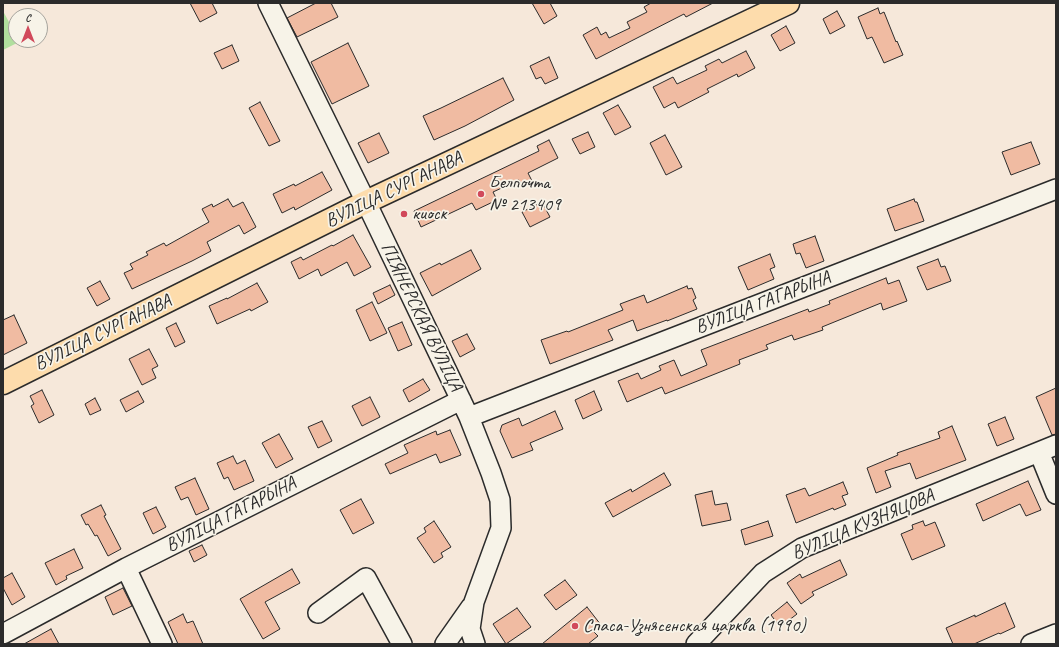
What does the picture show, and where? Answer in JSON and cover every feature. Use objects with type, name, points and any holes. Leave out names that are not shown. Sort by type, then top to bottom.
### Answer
[{"type":"main road","name":"ВУЛІЦА СУРГАНАВА","points":[[3,383],[366,202],[788,3]]},
{"type":"street","name":"ПІЯНЕРСКАЯ ВУЛІЦА","points":[[272,4],[469,417],[500,500],[500,528],[474,602],[470,629],[475,644]]},
{"type":"street","name":"ВУЛІЦА ГАГАРЫНА","points":[[469,417],[1056,189]]},
{"type":"street","name":"ВУЛІЦА ГАГАРЫНА","points":[[3,634],[126,568],[461,400]]},
{"type":"street","points":[[1047,448],[1056,494]]},
{"type":"street","name":"ВУЛІЦА КУЗНЯЦОВА","points":[[696,644],[763,573],[802,548],[1047,448]]},
{"type":"street","points":[[126,568],[162,644]]},
{"type":"street","points":[[318,613],[366,578],[402,644]]},
{"type":"street","points":[[445,644],[474,602]]},
{"type":"street","points":[[1031,644],[1056,634]]},
{"type":"green space","points":[[3,11],[8,20],[8,48],[3,50]]},
{"type":"building","points":[[190,3],[212,3],[217,13],[200,22]]},
{"type":"building","points":[[316,3],[331,3],[338,17],[297,37],[287,18]]},
{"type":"building","points":[[532,3],[550,3],[557,16],[544,24]]},
{"type":"building","points":[[651,3],[713,3],[686,17],[684,14],[596,59],[583,35],[597,27],[601,35],[606,32],[609,38],[630,28],[627,22],[647,12],[644,7]]},
{"type":"building","points":[[878,8],[880,14],[884,12],[903,55],[884,63],[872,37],[867,39],[858,17]]},
{"type":"building","points":[[837,11],[845,26],[830,34],[823,19]]},
{"type":"building","points":[[786,26],[795,43],[780,51],[771,35]]},
{"type":"building","points":[[348,43],[369,86],[332,104],[311,62]]},
{"type":"building","points":[[232,45],[239,61],[222,69],[214,53]]},
{"type":"building","points":[[746,51],[755,68],[738,77],[737,74],[707,89],[709,92],[678,108],[675,102],[664,108],[653,87],[673,77],[677,84],[707,70],[705,66],[719,59],[722,63]]},
{"type":"building","points":[[549,57],[558,78],[545,84],[541,77],[536,79],[530,66]]},
{"type":"building","points":[[503,78],[514,100],[465,126],[434,140],[423,116]]},
{"type":"building","points":[[260,102],[280,141],[269,146],[249,108]]},
{"type":"building","points":[[618,105],[631,127],[615,135],[603,113]]},
{"type":"building","points":[[588,132],[595,147],[580,154],[572,139]]},
{"type":"building","points":[[379,133],[389,153],[368,163],[358,143]]},
{"type":"building","points":[[665,135],[682,167],[666,175],[650,143]]},
{"type":"building","points":[[549,140],[558,158],[528,173],[532,181],[522,186],[519,180],[493,192],[497,200],[476,210],[472,203],[421,227],[414,211],[539,151],[537,146]]},
{"type":"building","points":[[1031,142],[1040,164],[1011,175],[1002,152]]},
{"type":"building","points":[[322,172],[332,190],[295,210],[294,207],[282,213],[273,194],[294,184],[295,186]]},
{"type":"building","points":[[228,199],[233,207],[243,202],[256,227],[244,234],[239,225],[207,242],[211,251],[132,289],[124,273],[133,269],[130,264],[148,255],[146,252],[164,243],[166,246],[209,222],[202,209],[212,204],[213,207]]},
{"type":"building","points":[[914,199],[915,202],[917,202],[924,221],[895,231],[887,209]]},
{"type":"building","points":[[542,202],[550,217],[530,227],[522,212]]},
{"type":"building","points":[[353,235],[371,267],[354,276],[347,262],[321,276],[318,269],[299,279],[291,262],[301,257],[303,260]]},
{"type":"building","points":[[815,236],[824,261],[806,268],[800,253],[796,254],[793,244]]},
{"type":"building","points":[[471,250],[481,269],[432,296],[420,273],[440,263],[441,265]]},
{"type":"building","points":[[770,254],[775,267],[770,269],[774,279],[748,290],[738,267]]},
{"type":"building","points":[[938,259],[941,267],[945,266],[951,281],[927,290],[917,267]]},
{"type":"building","points":[[886,278],[888,284],[899,280],[907,301],[883,310],[881,303],[822,327],[823,330],[794,340],[792,335],[766,345],[768,349],[739,360],[740,364],[665,394],[662,387],[627,402],[618,381],[638,373],[641,379],[661,370],[659,366],[674,360],[681,376],[707,365],[701,350],[808,309],[809,312],[830,304],[829,301]]},
{"type":"building","points":[[100,281],[110,299],[97,306],[87,288]]},
{"type":"building","points":[[257,283],[268,302],[251,311],[250,309],[217,324],[209,306],[227,299]]},
{"type":"building","points":[[390,285],[395,295],[378,304],[373,293]]},
{"type":"building","points":[[687,286],[688,289],[692,288],[696,298],[693,300],[697,309],[637,331],[633,320],[608,330],[613,340],[550,364],[541,340],[567,331],[568,332],[623,310],[620,304],[644,295],[647,303]]},
{"type":"building","points":[[372,302],[387,333],[370,341],[356,310]]},
{"type":"building","points":[[14,315],[27,343],[3,355],[3,320]]},
{"type":"building","points":[[402,322],[412,345],[398,351],[388,328]]},
{"type":"building","points":[[176,323],[185,342],[175,347],[166,328]]},
{"type":"building","points":[[467,334],[475,349],[460,357],[452,341]]},
{"type":"building","points":[[149,349],[158,366],[152,369],[156,378],[142,385],[129,359]]},
{"type":"building","points":[[423,379],[430,390],[409,402],[403,390]]},
{"type":"building","points":[[1056,388],[1056,434],[1052,435],[1036,397]]},
{"type":"building","points":[[42,390],[54,415],[39,423],[31,406],[34,404],[30,396]]},
{"type":"building","points":[[138,391],[144,402],[126,412],[120,400]]},
{"type":"building","points":[[594,391],[602,410],[583,419],[575,400]]},
{"type":"building","points":[[370,397],[380,417],[362,426],[352,406]]},
{"type":"building","points":[[95,398],[101,410],[90,415],[85,404]]},
{"type":"building","points":[[555,411],[563,429],[530,443],[533,450],[512,458],[500,431],[502,425],[519,418],[522,426]]},
{"type":"building","points":[[1005,417],[1014,439],[997,446],[988,424]]},
{"type":"building","points":[[322,421],[332,441],[318,448],[308,427]]},
{"type":"building","points":[[952,426],[966,460],[916,479],[910,463],[885,471],[891,487],[876,493],[867,468],[898,455],[897,453],[940,438],[938,432]]},
{"type":"building","points":[[450,430],[461,455],[440,463],[436,454],[390,474],[385,464],[408,453],[404,445],[436,431],[437,435]]},
{"type":"building","points":[[279,434],[293,459],[276,468],[262,443]]},
{"type":"building","points":[[233,456],[237,464],[245,460],[254,481],[234,490],[228,477],[224,479],[217,463]]},
{"type":"building","points":[[664,473],[671,485],[613,517],[605,503],[631,489],[632,492]]},
{"type":"building","points":[[195,478],[209,509],[196,515],[188,497],[181,500],[175,487]]},
{"type":"building","points":[[1028,481],[1041,510],[1026,516],[1020,504],[983,521],[976,504]]},
{"type":"building","points":[[843,482],[848,494],[842,496],[846,505],[834,510],[833,508],[796,523],[786,495],[805,488],[809,496]]},
{"type":"building","points":[[712,491],[715,505],[727,503],[731,520],[702,526],[695,495]]},
{"type":"building","points":[[361,499],[374,523],[353,534],[340,510]]},
{"type":"building","points":[[101,505],[106,515],[104,516],[121,549],[108,556],[97,535],[95,536],[88,524],[86,525],[81,515]]},
{"type":"building","points":[[156,507],[166,527],[153,534],[143,513]]},
{"type":"building","points":[[434,521],[451,547],[441,553],[443,557],[434,563],[417,538],[426,532],[424,528]]},
{"type":"building","points":[[768,521],[773,536],[745,545],[741,530]]},
{"type":"building","points":[[923,521],[925,526],[935,522],[945,546],[912,560],[901,534],[913,529],[912,525]]},
{"type":"building","points":[[202,545],[207,555],[194,562],[189,551]]},
{"type":"building","points":[[74,549],[83,568],[66,576],[67,579],[56,585],[45,563]]},
{"type":"building","points":[[840,560],[847,575],[812,592],[814,595],[801,604],[787,583],[800,574],[802,578]]},
{"type":"building","points":[[292,569],[300,583],[265,602],[280,629],[263,639],[240,599]]},
{"type":"building","points":[[12,573],[25,597],[12,605],[3,588],[3,578]]},
{"type":"building","points":[[565,580],[577,595],[556,610],[544,595]]},
{"type":"building","points":[[123,588],[132,606],[113,615],[105,597]]},
{"type":"building","points":[[787,602],[797,614],[780,627],[771,615]]},
{"type":"building","points":[[1005,603],[1015,627],[974,644],[953,644],[946,628]]},
{"type":"building","name":"Спаса-Узнясенская царква (1990)","points":[[587,607],[601,625],[593,631],[598,636],[588,644],[542,644]]},
{"type":"building","points":[[517,608],[531,627],[506,644],[493,624]]},
{"type":"building","points":[[183,614],[187,623],[193,621],[203,644],[178,644],[168,622]]},
{"type":"building","points":[[51,629],[59,644],[24,644]]},
{"type":"place","name":"Белпочта № 213409","points":[[481,194]]},
{"type":"place","name":"киоск","points":[[404,214]]},
{"type":"place","name":"Спаса-Узнясенская царква (1990)","points":[[575,626]]}]
